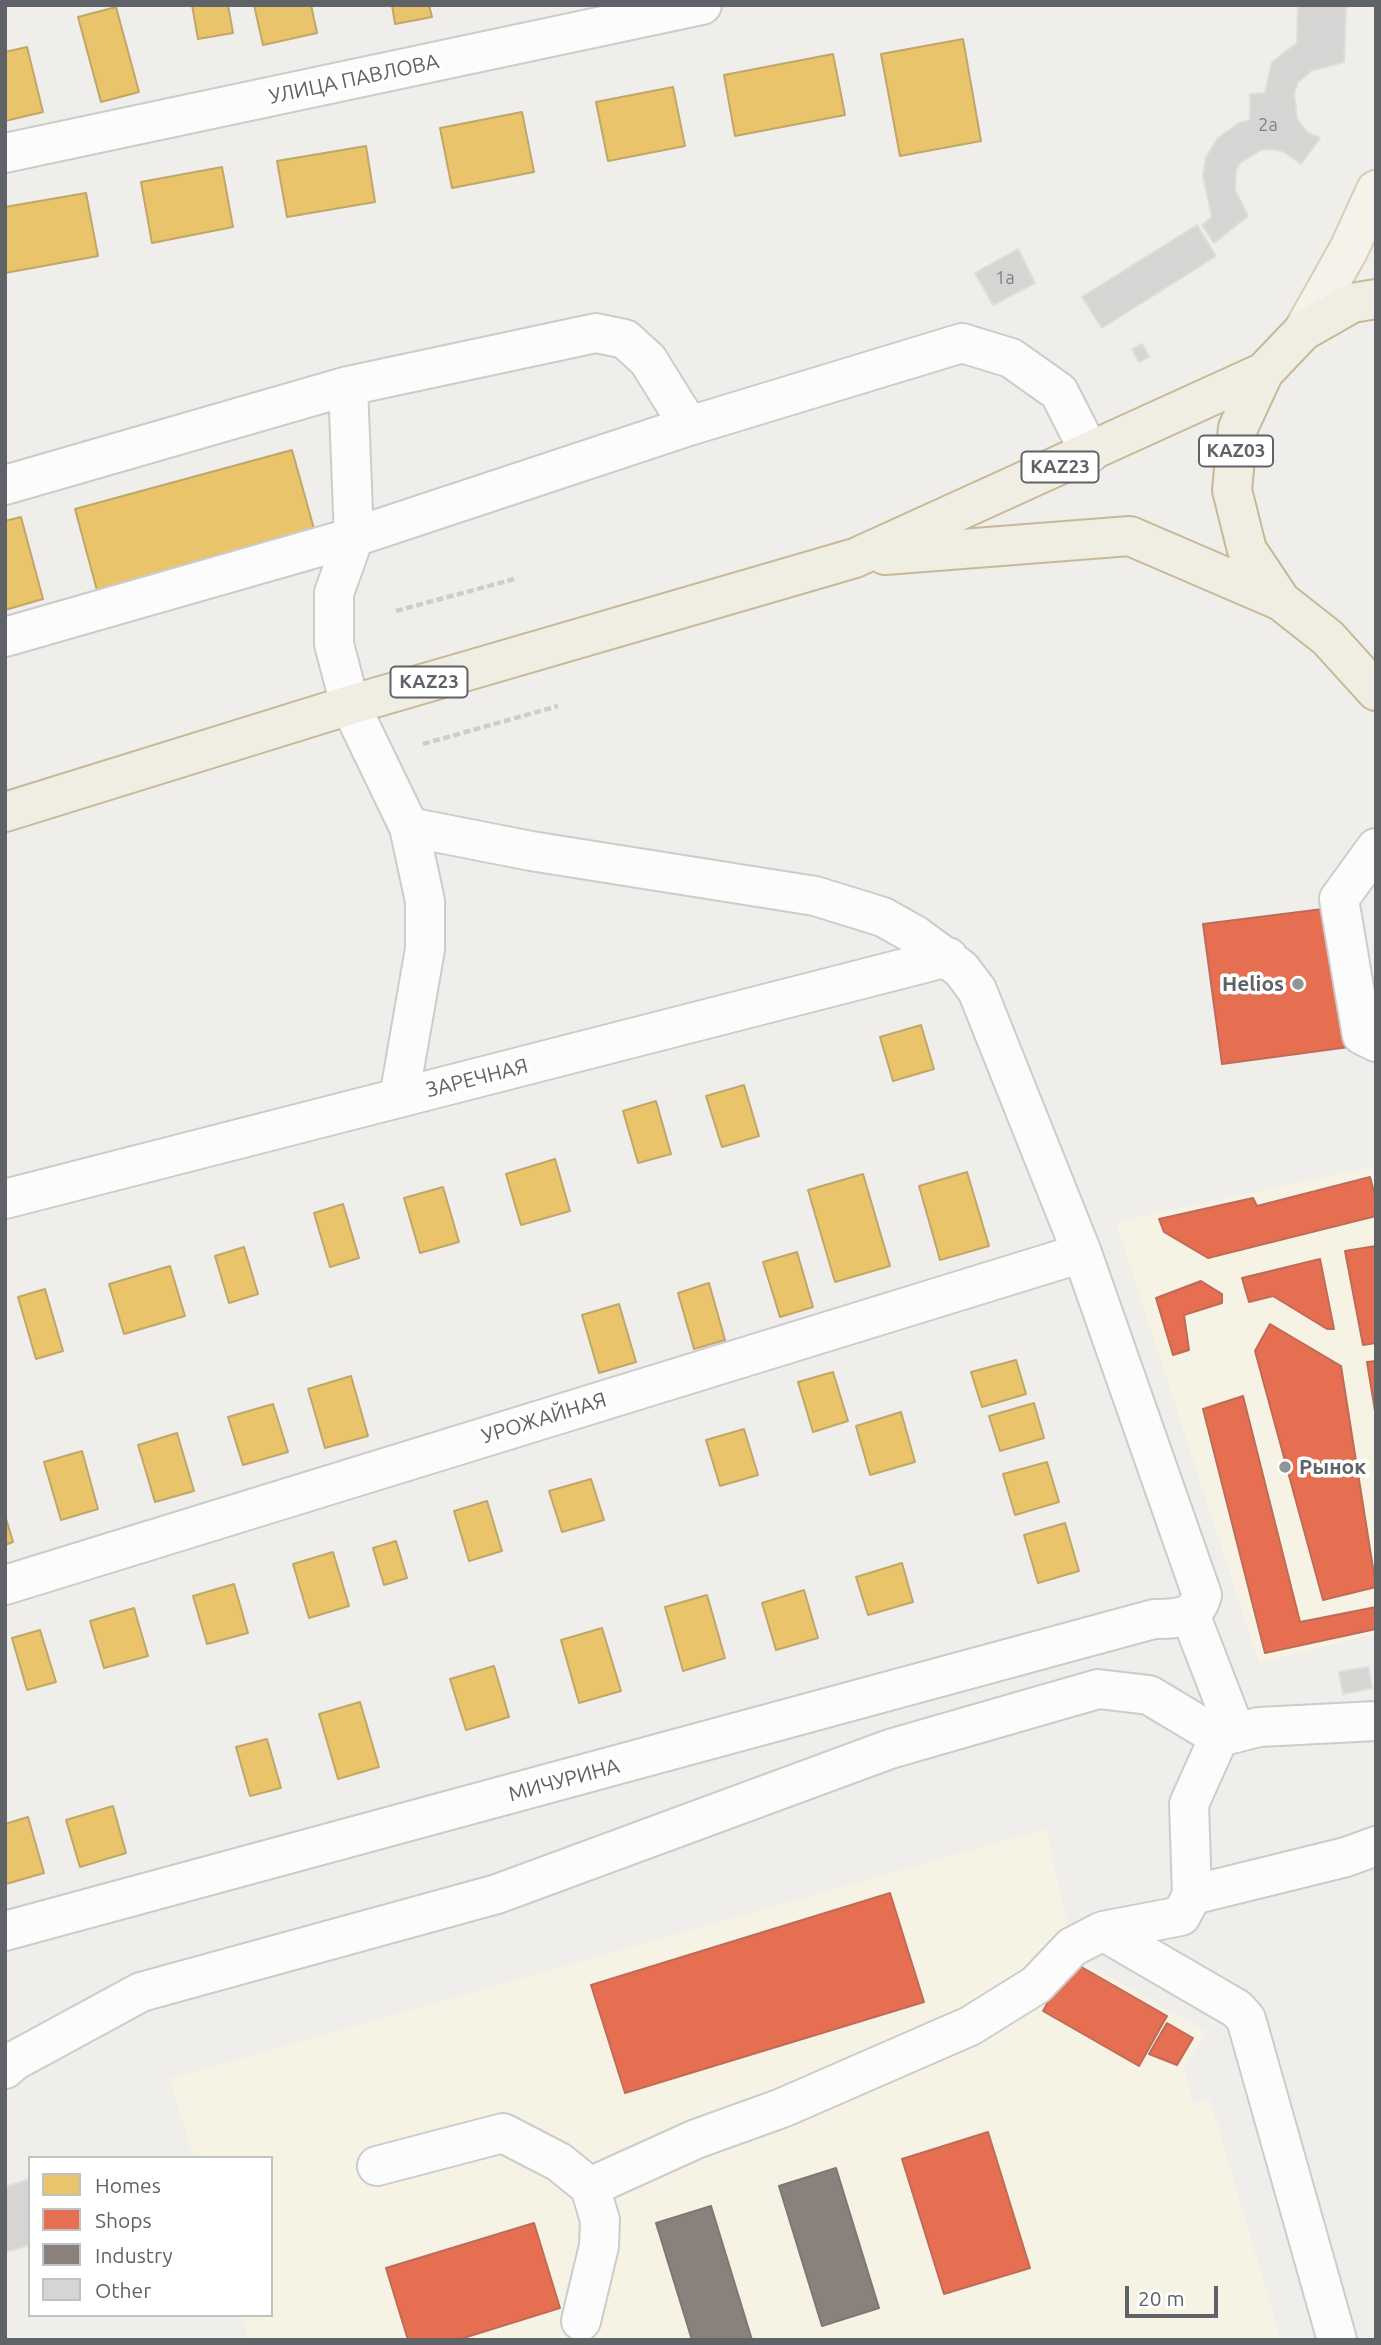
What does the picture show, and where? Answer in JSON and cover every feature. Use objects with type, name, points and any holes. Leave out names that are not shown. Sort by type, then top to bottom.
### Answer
[{"type":"highway","name":"KАZ03","points":[[1376,299],[1352,303],[1303,331],[1264,372],[1238,428],[1232,490],[1247,550],[1281,601],[1328,638],[1376,691]]},
{"type":"highway","name":"KAZ23","points":[[5,812],[350,705],[855,558],[1264,372]]},
{"type":"highway","name":"KAZ23","points":[[855,558],[1130,536],[1281,601]]},
{"type":"highway","name":"KАZ03","points":[[1328,638],[1376,654]]},
{"type":"main road","name":"KАZ03","points":[[1303,331],[1349,249],[1376,190]]},
{"type":"street","name":"УЛИЦА ПАВЛОВА","points":[[5,153],[702,5]]},
{"type":"street","points":[[5,485],[348,386],[596,333],[625,339],[648,360],[689,426]]},
{"type":"street","points":[[5,637],[354,537],[689,426],[962,343],[1011,358],[1059,392],[1090,453]]},
{"type":"street","points":[[348,386],[354,537],[334,593],[334,644],[350,705],[409,827],[425,901],[425,948],[399,1098]]},
{"type":"street","points":[[409,827],[531,851],[815,896],[883,917],[948,957],[977,990],[1082,1253],[1199,1582],[1202,1595],[1199,1606],[1190,1614],[1228,1735],[1189,1804],[1192,1895],[1181,1916],[1103,1931],[1072,1947],[1036,1985],[970,2026],[782,2108],[696,2138],[590,2187]]},
{"type":"street","points":[[1376,848],[1339,899],[1362,1035],[1376,1042]]},
{"type":"street","name":"ЗАРЕЧНАЯ","points":[[5,1199],[948,957]]},
{"type":"street","name":"УРОЖАЙНАЯ","points":[[5,1585],[1082,1253]]},
{"type":"street","name":"МИЧУРИНА","points":[[5,1931],[1154,1619],[1175,1619],[1190,1614]]},
{"type":"street","points":[[5,2069],[14,2061],[141,1992],[497,1894],[890,1749],[1098,1689],[1149,1695],[1228,1735],[1259,1727],[1376,1721]]},
{"type":"street","points":[[1192,1895],[1346,1857],[1376,1846]]},
{"type":"street","points":[[1103,1931],[1237,2009],[1246,2019],[1337,2340]]},
{"type":"street","points":[[377,2166],[503,2133],[559,2162],[590,2187],[600,2220],[599,2246],[581,2321]]},
{"type":"path","points":[[396,611],[518,578]]},
{"type":"path","points":[[423,744],[558,706]]},
{"type":"shaded area","name":"Рынок","points":[[1376,1166],[1376,1633],[1259,1663],[1116,1222]]},
{"type":"shaded area","points":[[1046,1829],[1074,1957],[1205,2031],[1184,2068],[1194,2104],[1210,2100],[1281,2340],[249,2340],[242,2317],[273,2317],[273,2156],[193,2156],[170,2079]]},
{"type":"building: Homes","points":[[192,5],[228,5],[233,33],[198,39]]},
{"type":"building: Homes","points":[[254,5],[311,5],[317,33],[263,45]]},
{"type":"building: Homes","points":[[392,5],[429,5],[432,17],[395,24]]},
{"type":"building: Homes","points":[[116,7],[139,92],[101,102],[78,17]]},
{"type":"building: Homes","points":[[963,39],[981,141],[900,156],[881,54]]},
{"type":"building: Homes","points":[[27,47],[43,112],[5,121],[5,52]]},
{"type":"building: Homes","points":[[833,54],[845,115],[735,136],[724,75]]},
{"type":"building: Homes","points":[[673,87],[685,146],[608,161],[596,102]]},
{"type":"building: Homes","points":[[522,112],[534,172],[452,188],[440,128]]},
{"type":"building: Homes","points":[[366,146],[375,202],[287,217],[277,161]]},
{"type":"building: Homes","points":[[222,167],[233,227],[152,243],[141,182]]},
{"type":"building: Homes","points":[[86,193],[98,256],[5,273],[5,207]]},
{"type":"building: Homes","points":[[292,450],[316,536],[98,594],[75,509]]},
{"type":"building: Homes","points":[[21,517],[43,599],[5,610],[5,521]]},
{"type":"building: Homes","points":[[921,1025],[934,1069],[893,1081],[880,1037]]},
{"type":"building: Homes","points":[[744,1085],[759,1136],[722,1147],[706,1096]]},
{"type":"building: Homes","points":[[656,1101],[671,1154],[638,1163],[623,1111]]},
{"type":"building: Homes","points":[[555,1159],[570,1211],[521,1225],[506,1174]]},
{"type":"building: Homes","points":[[967,1172],[989,1246],[940,1260],[919,1186]]},
{"type":"building: Homes","points":[[863,1174],[890,1266],[835,1282],[808,1190]]},
{"type":"building: Homes","points":[[443,1187],[459,1242],[420,1253],[404,1198]]},
{"type":"building: Homes","points":[[343,1204],[359,1258],[330,1267],[314,1213]]},
{"type":"building: Homes","points":[[244,1247],[258,1294],[229,1303],[215,1256]]},
{"type":"building: Homes","points":[[797,1252],[813,1307],[780,1317],[763,1262]]},
{"type":"building: Homes","points":[[170,1266],[185,1316],[124,1334],[109,1284]]},
{"type":"building: Homes","points":[[709,1283],[725,1340],[694,1349],[678,1293]]},
{"type":"building: Homes","points":[[45,1289],[63,1351],[36,1359],[18,1297]]},
{"type":"building: Homes","points":[[619,1304],[636,1362],[599,1373],[582,1315]]},
{"type":"building: Homes","points":[[1016,1360],[1026,1394],[982,1407],[971,1372]]},
{"type":"building: Homes","points":[[833,1372],[848,1421],[813,1432],[798,1382]]},
{"type":"building: Homes","points":[[351,1376],[368,1436],[325,1448],[308,1389]]},
{"type":"building: Homes","points":[[1034,1403],[1044,1438],[1000,1451],[989,1416]]},
{"type":"building: Homes","points":[[273,1404],[288,1452],[243,1465],[228,1417]]},
{"type":"building: Homes","points":[[901,1412],[915,1462],[870,1475],[856,1426]]},
{"type":"building: Homes","points":[[744,1429],[758,1475],[720,1486],[706,1440]]},
{"type":"building: Homes","points":[[177,1433],[194,1491],[155,1502],[138,1445]]},
{"type":"building: Homes","points":[[82,1451],[98,1509],[61,1520],[44,1462]]},
{"type":"building: Homes","points":[[1047,1462],[1059,1502],[1015,1515],[1003,1474]]},
{"type":"building: Homes","points":[[591,1479],[604,1520],[562,1532],[549,1491]]},
{"type":"building: Homes","points":[[487,1501],[502,1551],[469,1561],[454,1511]]},
{"type":"building: Homes","points":[[5,1515],[13,1542],[5,1545]]},
{"type":"building: Homes","points":[[1065,1523],[1079,1571],[1038,1583],[1024,1535]]},
{"type":"building: Homes","points":[[396,1541],[407,1578],[384,1585],[373,1548]]},
{"type":"building: Homes","points":[[333,1552],[349,1606],[309,1618],[293,1564]]},
{"type":"building: Homes","points":[[902,1563],[913,1602],[868,1615],[856,1577]]},
{"type":"building: Homes","points":[[234,1584],[248,1633],[207,1644],[193,1596]]},
{"type":"building: Homes","points":[[804,1590],[818,1638],[776,1650],[762,1603]]},
{"type":"building: Homes","points":[[707,1595],[725,1658],[683,1671],[665,1607]]},
{"type":"building: Homes","points":[[134,1608],[148,1656],[104,1668],[90,1621]]},
{"type":"building: Homes","points":[[602,1628],[621,1691],[579,1703],[561,1640]]},
{"type":"building: Homes","points":[[40,1630],[56,1682],[27,1690],[12,1638]]},
{"type":"building: Homes","points":[[494,1666],[509,1717],[466,1730],[450,1679]]},
{"type":"building: Homes","points":[[360,1702],[379,1767],[338,1779],[319,1714]]},
{"type":"building: Homes","points":[[267,1739],[281,1788],[250,1796],[236,1747]]},
{"type":"building: Homes","points":[[113,1806],[126,1853],[80,1867],[66,1820]]},
{"type":"building: Homes","points":[[28,1817],[44,1873],[6,1884],[5,1824]]},
{"type":"building: Shops","points":[[1331,908],[1349,1047],[1222,1064],[1203,924]]},
{"type":"building: Shops","points":[[1370,1177],[1376,1199],[1376,1216],[1208,1258],[1164,1232],[1159,1219],[1253,1198],[1257,1206]]},
{"type":"building: Shops","points":[[1376,1246],[1376,1343],[1363,1345],[1345,1251]]},
{"type":"building: Shops","points":[[1320,1259],[1334,1329],[1327,1329],[1273,1296],[1249,1302],[1242,1278]]},
{"type":"building: Shops","points":[[1201,1281],[1222,1294],[1222,1303],[1184,1315],[1189,1350],[1173,1355],[1156,1298]]},
{"type":"building: Shops","points":[[1270,1324],[1341,1366],[1376,1587],[1323,1600],[1255,1351]]},
{"type":"building: Shops","points":[[1376,1361],[1376,1417],[1367,1362]]},
{"type":"building: Shops","points":[[1243,1396],[1300,1622],[1376,1607],[1376,1629],[1265,1653],[1203,1409]]},
{"type":"building: Shops","points":[[890,1893],[924,2002],[625,2093],[591,1985]]},
{"type":"building: Shops","points":[[1071,1961],[1167,2016],[1139,2066],[1043,2011]]},
{"type":"building: Shops","points":[[1167,2023],[1193,2038],[1177,2065],[1149,2054]]},
{"type":"building: Shops","points":[[988,2132],[1030,2268],[944,2294],[902,2159]]},
{"type":"building: Shops","points":[[534,2223],[560,2308],[457,2340],[408,2340],[386,2268]]},
{"type":"building: Industry","points":[[836,2168],[879,2308],[822,2326],[779,2186]]},
{"type":"building: Industry","points":[[711,2206],[752,2340],[692,2340],[656,2223]]},
{"type":"building: Other","points":[[1298,5],[1346,5],[1344,62],[1311,71],[1298,82],[1294,93],[1297,119],[1308,133],[1320,138],[1301,164],[1284,152],[1273,149],[1261,150],[1240,163],[1236,170],[1235,190],[1248,216],[1214,243],[1202,225],[1212,217],[1203,176],[1206,157],[1218,138],[1239,123],[1250,120],[1250,94],[1265,93],[1272,62],[1297,43]]},
{"type":"building: Other","points":[[1197,225],[1216,256],[1102,328],[1082,297]]},
{"type":"building: Other","points":[[1018,249],[1035,283],[993,305],[975,273]]},
{"type":"building: Other","points":[[1142,344],[1149,357],[1139,362],[1132,349]]},
{"type":"building: Other","points":[[1368,1667],[1372,1688],[1343,1694],[1339,1672]]},
{"type":"building: Other","points":[[28,2180],[28,2246],[5,2252],[5,2187]]},
{"type":"place","name":"Helios","points":[[1298,984]]},
{"type":"place","name":"Рынок","points":[[1285,1467]]}]
